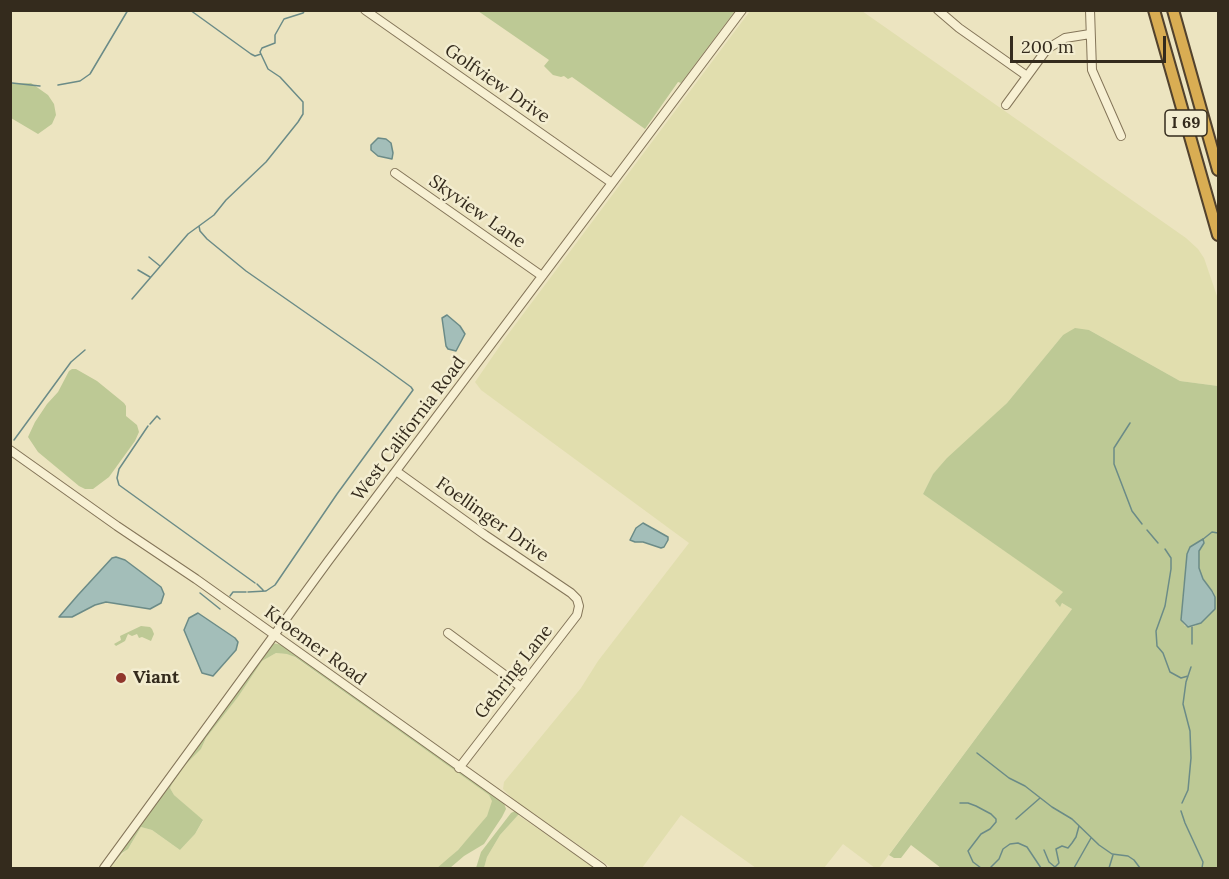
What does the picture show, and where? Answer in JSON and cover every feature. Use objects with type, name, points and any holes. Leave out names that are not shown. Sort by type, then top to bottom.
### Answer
[{"type":"highway","name":"I 69","points":[[1154,10],[1218,235]]},
{"type":"highway","name":"I 69","points":[[1173,10],[1218,170]]},
{"type":"street","name":"Golfview Drive","points":[[365,10],[612,183]]},
{"type":"street","name":"West California Road","points":[[104,868],[274,635],[742,10]]},
{"type":"street","points":[[938,10],[958,28],[1027,76]]},
{"type":"street","points":[[1089,10],[1091,63],[1094,76],[1121,136]]},
{"type":"street","points":[[1006,105],[1041,55],[1052,45],[1065,38],[1090,34]]},
{"type":"street","name":"Skyview Lane","points":[[395,173],[542,276]]},
{"type":"street","name":"Kroemer Road","points":[[10,450],[104,518],[196,579],[602,868]]},
{"type":"street","name":"Foellinger Drive","points":[[396,471],[571,593]]},
{"type":"street","name":"Gehring Lane","points":[[459,768],[577,615],[579,606],[577,599],[571,593]]},
{"type":"street","points":[[448,633],[521,687]]},
{"type":"shaded area","points":[[750,11],[862,11],[1186,238],[1204,258],[1218,299],[1218,386],[1180,381],[1089,330],[1063,335],[1007,403],[933,474],[923,494],[1064,592],[1060,606],[1062,603],[1072,609],[879,868],[875,868],[843,844],[824,868],[756,868],[681,815],[642,868],[612,868],[515,801],[503,789],[504,782],[581,688],[598,661],[689,543],[481,390],[475,382],[506,337]]},
{"type":"shaded area","points":[[276,653],[294,657],[489,795],[493,801],[487,816],[448,860],[437,868],[110,868],[130,846],[141,827],[152,830],[180,850],[195,834],[203,821],[174,795],[170,788],[186,764],[201,749],[206,738],[262,661]]},
{"type":"shaded area","points":[[518,815],[595,868],[484,868],[487,857],[500,835]]},
{"type":"green space","points":[[478,11],[735,11],[681,83],[678,82],[645,129],[572,77],[568,79],[564,76],[553,75],[544,66],[549,60]]},
{"type":"green space","points":[[31,83],[48,95],[54,104],[56,115],[52,124],[38,134],[11,118],[11,84]]},
{"type":"green space","points":[[1075,328],[1089,330],[1180,381],[1218,386],[1218,868],[941,868],[911,845],[901,858],[889,855],[1072,609],[1062,603],[1060,607],[1055,601],[1063,592],[923,494],[933,474],[947,458],[1007,403],[1063,335]],"holes":[[[1203,539],[1204,543],[1199,551],[1199,568],[1203,579],[1213,591],[1215,608],[1201,623],[1192,627],[1185,626],[1181,620],[1184,583],[1193,545]]]},
{"type":"green space","points":[[72,369],[97,381],[124,403],[126,416],[137,425],[139,432],[109,477],[93,489],[79,486],[38,452],[28,437],[35,422]]},
{"type":"green space","points":[[141,626],[152,629],[154,634],[151,641],[139,638],[137,634],[132,636],[128,634],[125,641],[116,646],[114,644],[121,640],[120,636]]},
{"type":"green space","points":[[273,643],[282,645],[504,803],[506,809],[484,844],[450,868],[437,868],[458,850],[487,816],[492,801],[489,795],[295,657],[276,653],[262,661],[206,738],[201,749],[186,764],[170,788],[174,795],[203,820],[195,834],[180,850],[152,830],[141,827],[128,849],[110,868],[107,868]]},
{"type":"green space","points":[[515,811],[519,814],[500,835],[487,857],[484,868],[476,868],[481,852],[511,813]]},
{"type":"water","points":[[378,138],[386,139],[391,143],[392,159],[378,156],[371,150],[371,145]]},
{"type":"water","points":[[447,315],[460,326],[465,334],[456,351],[446,346],[442,318]]},
{"type":"water","points":[[643,523],[668,537],[664,547],[630,540],[636,528]]},
{"type":"water","points":[[1203,539],[1204,543],[1199,551],[1199,568],[1203,579],[1215,597],[1215,609],[1201,623],[1188,627],[1181,620],[1187,554],[1190,547]]},
{"type":"water","points":[[112,558],[125,560],[161,587],[164,594],[161,603],[150,609],[106,602],[72,617],[59,617]]},
{"type":"water","points":[[198,613],[238,642],[236,650],[213,676],[202,673],[184,630],[189,618]]},
{"type":"waterway","points":[[58,85],[80,81],[90,74],[128,10]]},
{"type":"waterway","points":[[190,10],[251,54],[255,56],[261,54]]},
{"type":"waterway","points":[[132,299],[188,234],[214,215],[226,200],[266,162],[303,114],[303,102],[280,77],[268,69],[260,52],[262,48],[275,43],[275,35],[284,19],[303,13],[305,10]]},
{"type":"waterway","points":[[12,83],[40,86]]},
{"type":"waterway","points":[[199,226],[207,239],[246,271],[413,390],[337,494],[275,585],[266,591],[248,592]]},
{"type":"waterway","points":[[149,257],[160,266]]},
{"type":"waterway","points":[[138,270],[150,277]]},
{"type":"waterway","points":[[14,440],[71,362],[85,350]]},
{"type":"waterway","points":[[150,424],[157,416],[160,419]]},
{"type":"waterway","points":[[1130,423],[1114,448],[1114,464],[1132,511],[1142,524]]},
{"type":"waterway","points":[[148,426],[119,469],[117,478],[119,485],[255,583]]},
{"type":"waterway","points":[[1147,530],[1158,543]]},
{"type":"waterway","points":[[1202,540],[1212,532],[1218,533]]},
{"type":"waterway","points":[[1165,549],[1171,558],[1171,569],[1165,606],[1156,631],[1157,646],[1163,653],[1170,672],[1181,678],[1188,676]]},
{"type":"waterway","points":[[257,584],[263,590]]},
{"type":"waterway","points":[[230,596],[233,592],[246,592]]},
{"type":"waterway","points":[[200,593],[220,609]]},
{"type":"waterway","points":[[1192,627],[1192,644]]},
{"type":"waterway","points":[[1182,803],[1188,790],[1191,758],[1190,731],[1183,704],[1191,667]]},
{"type":"waterway","points":[[977,753],[1009,778],[1025,786],[1072,819],[1099,845],[1112,854],[1128,856],[1140,868]]},
{"type":"waterway","points":[[1016,819],[1040,798]]},
{"type":"waterway","points":[[960,803],[976,806],[996,819],[990,829],[981,834],[968,851],[973,862],[981,868],[990,868],[999,859],[1003,849],[1010,844],[1018,843],[1027,847],[1041,868]]},
{"type":"waterway","points":[[1181,811],[1203,862],[1202,868]]},
{"type":"waterway","points":[[1044,850],[1049,862],[1055,867],[1059,863],[1056,849],[1062,846],[1068,848],[1076,837],[1079,826]]},
{"type":"waterway","points":[[1074,868],[1091,838]]},
{"type":"waterway","points":[[1109,868],[1113,855]]},
{"type":"place","name":"Viant","points":[[121,678]]}]
